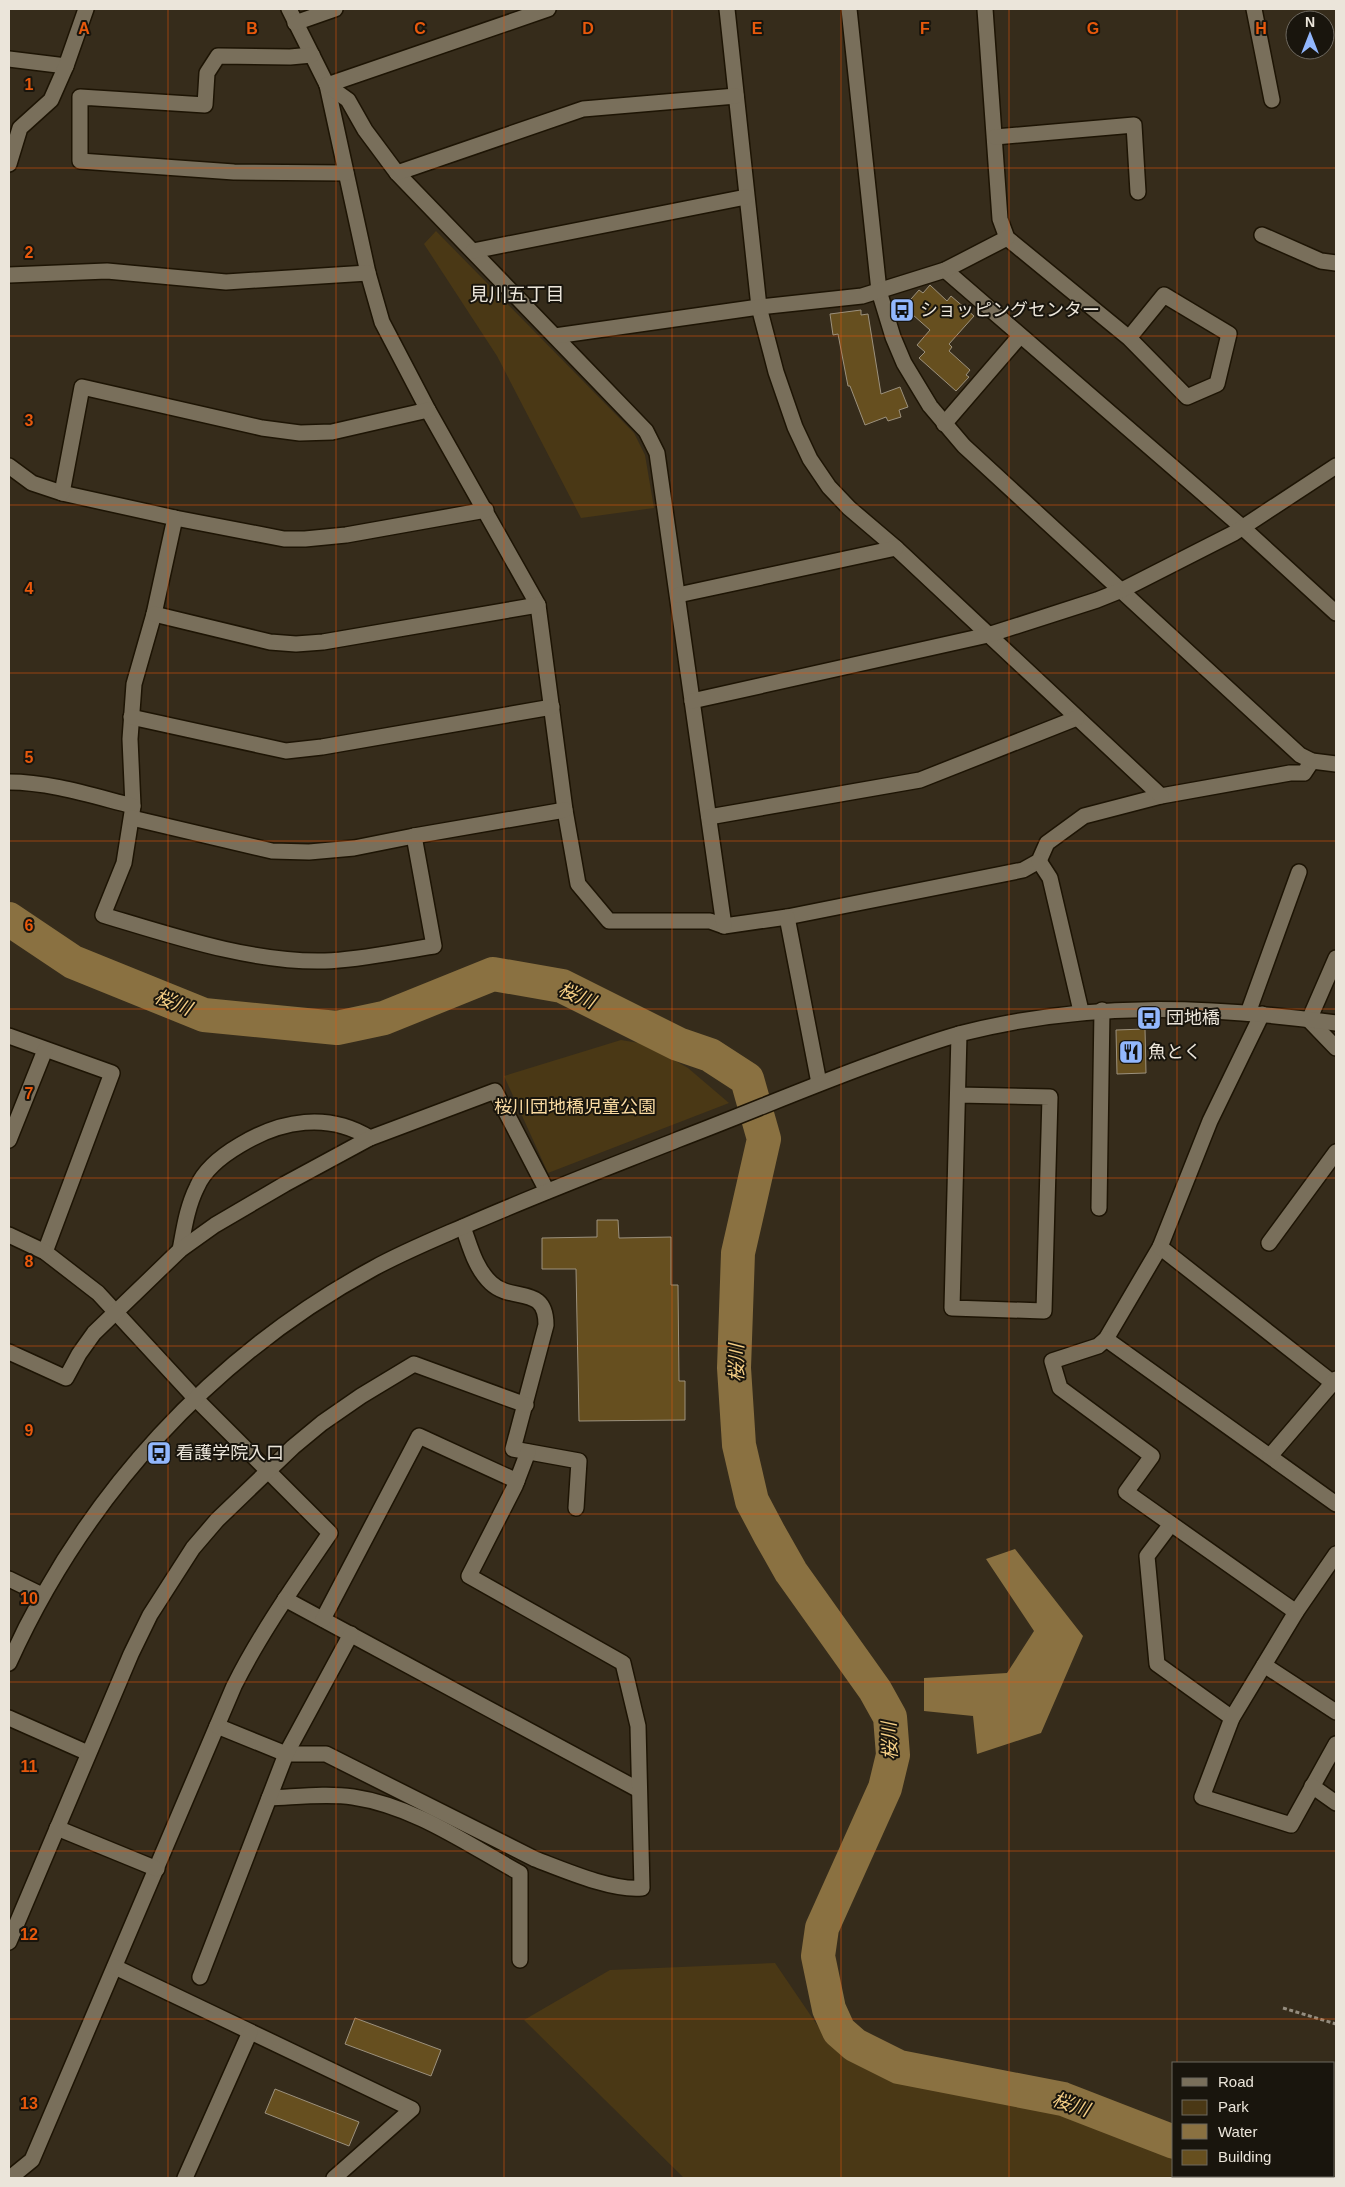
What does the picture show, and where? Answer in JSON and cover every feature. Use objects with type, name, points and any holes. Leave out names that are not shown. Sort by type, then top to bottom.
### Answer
[{"type":"street","points":[[9,164],[20,128],[51,100],[66,66],[86,9]]},
{"type":"street","points":[[289,9],[326,85],[368,273],[382,322],[428,410],[538,605],[565,810],[578,884],[609,921],[710,921],[724,926],[787,917],[1023,870],[1039,861],[1047,843],[1084,816],[1161,796],[1290,773],[1304,773],[1312,761]]},
{"type":"street","points":[[296,23],[335,9]]},
{"type":"street","points":[[326,85],[548,9]]},
{"type":"street","points":[[727,9],[759,306],[776,372],[795,427],[810,459],[829,487],[849,508],[896,548],[1161,796]]},
{"type":"street","points":[[849,9],[878,291],[893,337],[904,363],[930,406],[964,446],[1300,755],[1312,761],[1336,764]]},
{"type":"street","points":[[985,9],[1000,219],[1007,238],[1129,338],[1187,396],[1217,384],[1229,334],[1164,295],[1129,338]]},
{"type":"street","points":[[1254,9],[1272,100]]},
{"type":"street","points":[[312,55],[290,57],[218,56],[208,73],[205,104],[80,97],[80,162],[234,172],[346,173]]},
{"type":"street","points":[[9,59],[66,66]]},
{"type":"street","points":[[326,85],[348,100],[366,130],[397,174],[646,431],[657,453],[724,926]]},
{"type":"street","points":[[397,174],[583,109],[736,96]]},
{"type":"street","points":[[995,137],[1134,125],[1138,192]]},
{"type":"street","points":[[473,251],[746,197]]},
{"type":"street","points":[[1262,236],[1321,261],[1336,263]]},
{"type":"street","points":[[555,336],[759,306],[862,296],[945,270],[1007,238]]},
{"type":"street","points":[[945,270],[1242,527],[1330,597],[1336,613]]},
{"type":"street","points":[[9,275],[107,271],[226,282],[368,273]]},
{"type":"street","points":[[944,424],[1020,336]]},
{"type":"street","points":[[62,492],[82,387],[262,428],[300,433],[332,432],[428,410]]},
{"type":"street","points":[[9,466],[32,483],[62,492],[175,518],[284,539],[346,535],[486,510]]},
{"type":"street","points":[[692,701],[988,635],[1122,590],[1242,527],[1336,466]]},
{"type":"street","points":[[175,518],[154,614],[134,684],[131,717],[132,812],[124,863],[103,915],[186,940],[279,959],[326,961],[434,946],[414,836]]},
{"type":"street","points":[[678,595],[896,548]]},
{"type":"street","points":[[154,614],[270,642],[296,644],[323,642],[538,605]]},
{"type":"street","points":[[131,717],[286,751],[322,747],[552,708]]},
{"type":"street","points":[[708,817],[920,780],[1077,718]]},
{"type":"street","points":[[9,782],[22,782],[72,791],[132,812],[272,851],[309,852],[354,848],[565,810]]},
{"type":"street","points":[[1039,861],[1050,878],[1081,1011]]},
{"type":"street","points":[[1296,1612],[1126,1492],[1152,1456],[1060,1388],[1052,1361],[1098,1346],[1106,1339],[1160,1247],[1255,1014],[1299,872]]},
{"type":"street","points":[[787,917],[819,1084]]},
{"type":"street","points":[[1309,1020],[1336,958]]},
{"type":"street","points":[[9,1663],[42,1596],[82,1532],[117,1483],[150,1442],[195,1398],[276,1331],[328,1295],[428,1241],[547,1191],[819,1084],[959,1034],[1081,1011],[1102,1010],[1167,1009],[1255,1014],[1336,1023]]},
{"type":"street","points":[[1099,1208],[1102,1010]]},
{"type":"street","points":[[1309,1020],[1336,1048]]},
{"type":"street","points":[[958,1095],[1050,1097],[1044,1311],[952,1308],[959,1034]]},
{"type":"street","points":[[9,1036],[112,1073],[45,1252]]},
{"type":"street","points":[[9,1140],[45,1050]]},
{"type":"street","points":[[9,1352],[66,1378],[79,1354],[94,1333],[180,1250],[215,1225],[370,1138],[494,1091],[547,1191]]},
{"type":"street","points":[[180,1250],[187,1212],[197,1186],[220,1156],[252,1137],[281,1125],[313,1122],[336,1124],[356,1129],[370,1138]]},
{"type":"street","points":[[1269,1243],[1336,1152]]},
{"type":"street","points":[[464,1227],[478,1266],[491,1283],[504,1291],[534,1298],[542,1304],[546,1314],[546,1325],[513,1449],[579,1461],[576,1508]]},
{"type":"street","points":[[9,1235],[45,1252],[98,1293],[195,1398],[330,1533],[252,1651],[217,1726],[32,2160],[10,2178]]},
{"type":"street","points":[[1160,1247],[1334,1381],[1270,1456]]},
{"type":"street","points":[[1106,1339],[1336,1504]]},
{"type":"street","points":[[9,1942],[88,1753],[150,1615],[168,1584],[199,1541],[267,1470],[322,1423],[361,1396],[414,1364],[526,1405]]},
{"type":"street","points":[[323,1619],[419,1436],[517,1481]]},
{"type":"street","points":[[217,1726],[286,1754],[326,1754],[536,1858],[609,1884],[634,1889],[642,1888],[638,1726],[623,1663],[469,1576],[517,1481],[528,1452]]},
{"type":"street","points":[[1171,1524],[1146,1556],[1158,1664],[1232,1718]]},
{"type":"street","points":[[1336,1554],[1332,1571],[1296,1612],[1232,1718],[1202,1797],[1291,1824],[1336,1744]]},
{"type":"street","points":[[9,1579],[42,1596]]},
{"type":"street","points":[[285,1599],[639,1790]]},
{"type":"street","points":[[200,1976],[286,1754],[352,1634]]},
{"type":"street","points":[[1264,1665],[1336,1712]]},
{"type":"street","points":[[9,1718],[88,1753]]},
{"type":"street","points":[[1312,1786],[1336,1803]]},
{"type":"street","points":[[269,1798],[352,1796],[384,1804],[412,1814],[520,1873],[520,1960]]},
{"type":"street","points":[[57,1828],[157,1869]]},
{"type":"street","points":[[115,1967],[412,2109],[334,2178]]},
{"type":"street","points":[[185,2178],[250,2032]]},
{"type":"path","points":[[1283,2008],[1336,2024]]},
{"type":"green space","points":[[436,231],[634,433],[645,455],[654,508],[581,518],[497,356],[424,244]]},
{"type":"green space","name":"桜川団地橋児童公園","points":[[621,1040],[645,1044],[688,1068],[729,1103],[548,1173],[504,1076]]},
{"type":"green space","points":[[775,1963],[824,2035],[896,2074],[1063,2111],[1172,2153],[1172,2177],[1235,2178],[684,2178],[524,2020],[610,1970]]},
{"type":"water","points":[[1015,1549],[1083,1636],[1041,1733],[977,1754],[973,1716],[924,1711],[924,1678],[1007,1673],[1034,1631],[986,1559]]},
{"type":"building","points":[[930,285],[947,301],[951,296],[974,316],[949,344],[952,347],[949,351],[970,370],[966,375],[969,377],[956,391],[919,358],[925,352],[917,345],[930,330],[904,307],[919,290],[923,293]]},
{"type":"building","points":[[861,310],[861,315],[868,314],[881,394],[900,387],[908,407],[899,410],[901,417],[888,421],[886,417],[865,425],[850,386],[848,386],[838,334],[833,335],[830,314]]},
{"type":"building","name":"魚とく","points":[[1145,1029],[1146,1073],[1117,1074],[1116,1030]]},
{"type":"building","points":[[597,1220],[618,1220],[619,1238],[671,1237],[671,1285],[678,1285],[679,1381],[685,1381],[685,1420],[579,1421],[576,1269],[542,1269],[542,1238],[597,1237]]},
{"type":"building","points":[[355,2018],[441,2050],[431,2076],[345,2044]]},
{"type":"building","points":[[275,2089],[359,2122],[349,2146],[265,2113]]},
{"type":"waterway","name":"桜川","points":[[9,919],[73,962],[204,1015],[337,1028],[384,1018],[493,974],[562,986],[678,1044],[710,1055],[747,1079],[764,1139],[738,1253],[734,1368],[739,1445],[752,1501],[770,1535],[791,1572],[875,1690],[890,1717],[893,1755],[885,1788],[822,1928],[818,1956],[829,2009],[839,2031],[855,2045],[899,2067],[1063,2099],[1172,2141]]},
{"type":"place","name":"ショッピングセンター","points":[[902,310]]},
{"type":"place","name":"団地橋","points":[[1149,1018]]},
{"type":"place","name":"魚とく","points":[[1131,1052]]},
{"type":"place","name":"看護学院入口","points":[[159,1453]]},
{"type":"district","name":"見川五丁目","points":[[517,294]]}]
